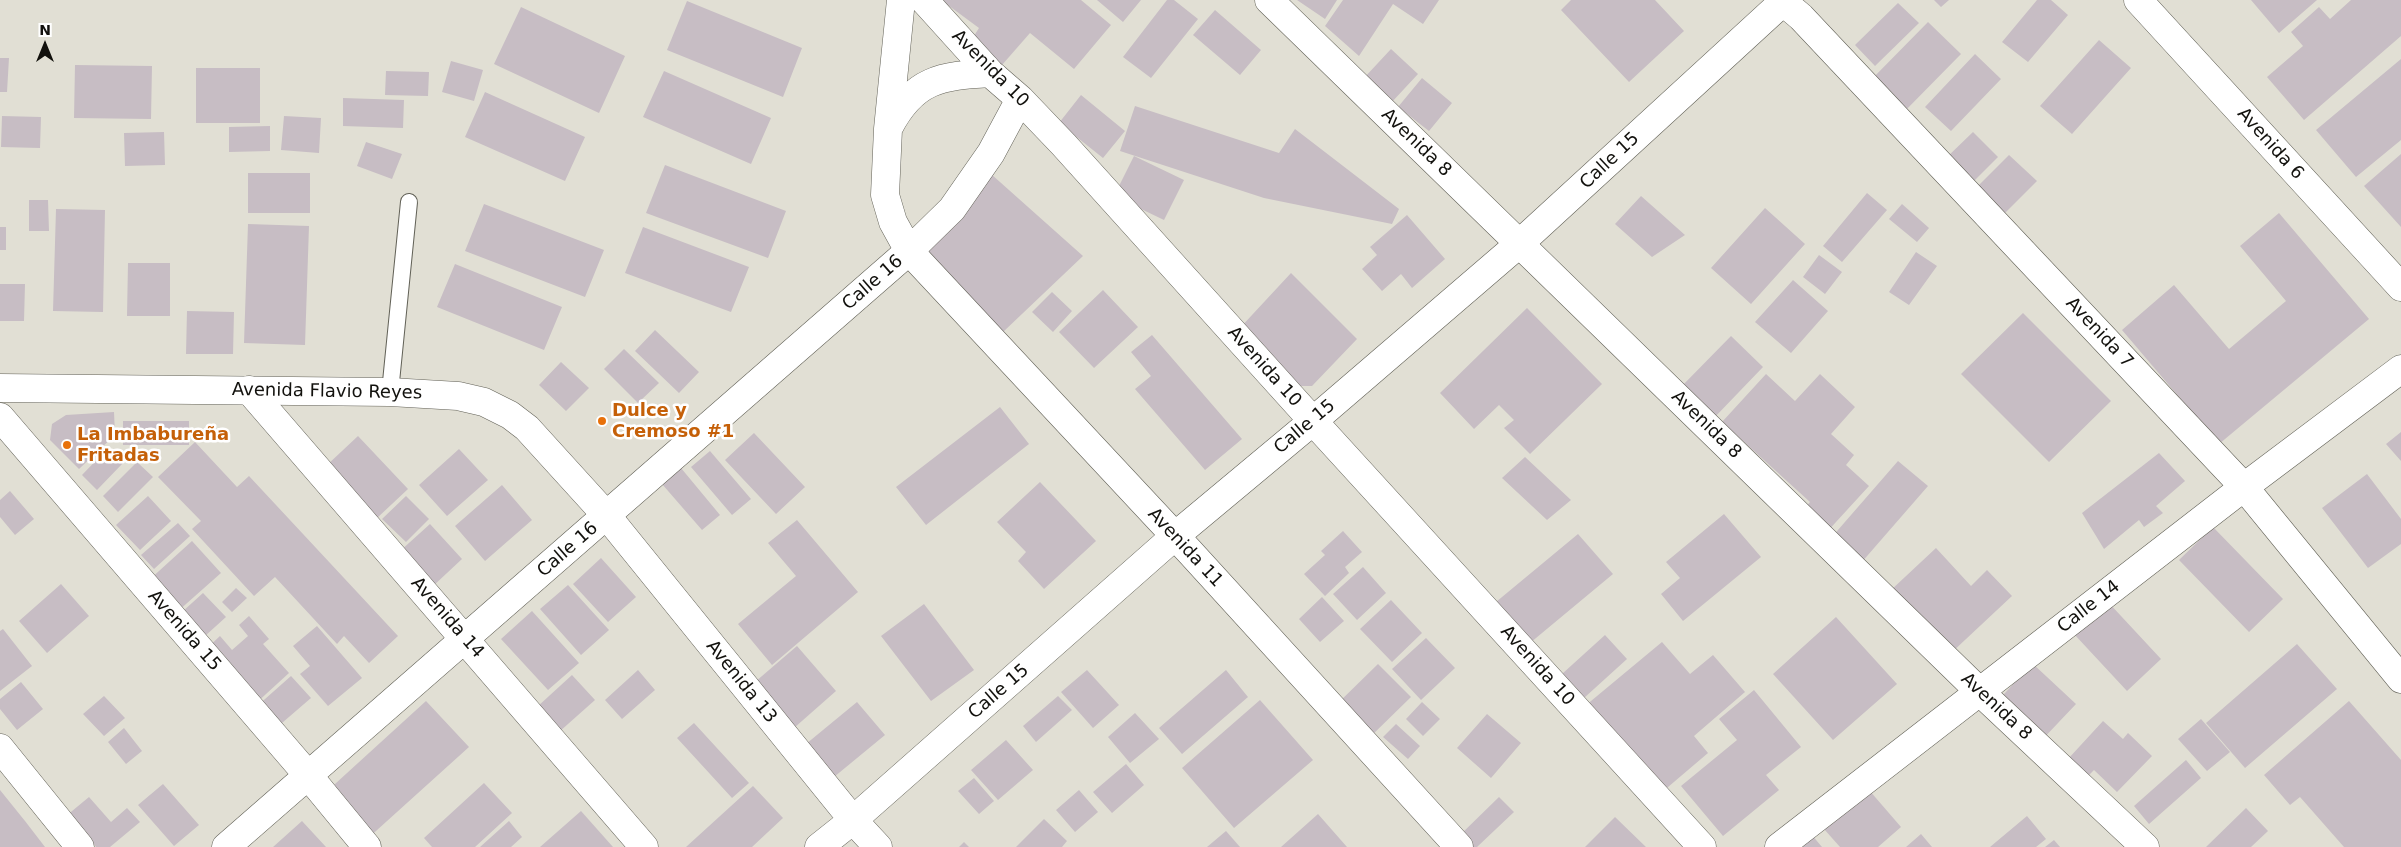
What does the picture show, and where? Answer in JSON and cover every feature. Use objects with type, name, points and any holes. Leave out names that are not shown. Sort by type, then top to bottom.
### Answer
[{"type":"street","name":"Calle 16","points":[[901,0],[888,129],[885,194],[893,222],[909,251]]},
{"type":"street","name":"Avenida 10","points":[[924,0],[990,73],[1020,99],[1064,145],[1313,422],[1702,847]]},
{"type":"street","name":"Avenida 8","points":[[1269,0],[1979,691],[2145,847]]},
{"type":"street","name":"Avenida 6","points":[[2138,0],[2401,287]]},
{"type":"street","name":"Calle 15","points":[[819,847],[853,820],[1175,536],[1313,422],[1520,244],[1783,1]]},
{"type":"street","name":"Avenida 7","points":[[1783,1],[2244,487],[2401,679]]},
{"type":"street","name":"Calle 16","points":[[888,129],[899,108],[923,85],[956,75],[990,73]]},
{"type":"street","name":"Calle 16","points":[[226,847],[307,774],[607,516],[909,251],[952,209],[991,153],[1020,99]]},
{"type":"street","name":"Avenida 11","points":[[909,251],[1175,536],[1459,847]]},
{"type":"street","name":"Calle 14","points":[[1778,847],[2244,487],[2401,369]]},
{"type":"street","name":"Avenida Flavio Reyes","points":[[0,388],[390,392],[458,396],[484,402],[510,415],[527,428],[607,516]]},
{"type":"street","name":"Avenida 14","points":[[249,390],[644,847]]},
{"type":"street","name":"Avenida 15","points":[[0,417],[307,774],[367,847]]},
{"type":"street","name":"Avenida 13","points":[[607,516],[853,820],[878,847]]},
{"type":"street","points":[[0,748],[80,847]]},
{"type":"lane","points":[[390,392],[408,202]]},
{"type":"building","points":[[941,0],[1081,0],[1111,25],[1074,69],[1030,33],[1002,65],[972,39],[979,28]]},
{"type":"building","points":[[1097,0],[1141,0],[1123,22]]},
{"type":"building","points":[[1167,0],[1174,0],[1198,19],[1151,78],[1123,57]]},
{"type":"building","points":[[1297,0],[1337,0],[1325,19]]},
{"type":"building","points":[[1343,0],[1439,0],[1423,24],[1393,4],[1359,56],[1325,26]]},
{"type":"building","points":[[1571,0],[1655,0],[1684,31],[1629,82],[1561,10]]},
{"type":"building","points":[[1934,0],[1949,0],[1941,7]]},
{"type":"building","points":[[2037,0],[2051,0],[2068,15],[2028,62],[2002,42]]},
{"type":"building","points":[[2251,0],[2317,0],[2279,33]]},
{"type":"building","points":[[2351,0],[2401,0],[2401,36],[2304,120],[2267,77],[2303,46],[2291,32],[2319,7],[2330,19]]},
{"type":"building","points":[[687,1],[802,48],[783,97],[667,50]]},
{"type":"building","points":[[1898,3],[1919,23],[1875,66],[1855,45]]},
{"type":"building","points":[[521,7],[625,56],[599,113],[494,64]]},
{"type":"building","points":[[1215,10],[1261,50],[1240,75],[1193,35]]},
{"type":"building","points":[[1928,22],[1961,54],[1901,115],[1868,83]]},
{"type":"building","points":[[2099,40],[2131,68],[2072,134],[2040,106]]},
{"type":"building","points":[[1391,49],[1418,74],[1391,103],[1364,78]]},
{"type":"building","points":[[1975,54],[2001,79],[1951,131],[1925,107]]},
{"type":"building","points":[[0,58],[9,58],[7,92],[0,92]]},
{"type":"building","points":[[2401,59],[2401,140],[2356,177],[2316,130]]},
{"type":"building","points":[[451,61],[483,70],[474,101],[442,92]]},
{"type":"building","points":[[75,65],[152,66],[151,119],[74,118]]},
{"type":"building","points":[[196,68],[260,68],[260,123],[196,123]]},
{"type":"building","points":[[386,71],[429,72],[428,96],[385,95]]},
{"type":"building","points":[[664,71],[771,118],[751,164],[643,117]]},
{"type":"building","points":[[1422,78],[1452,103],[1429,131],[1398,107]]},
{"type":"building","points":[[485,92],[585,137],[565,181],[465,137]]},
{"type":"building","points":[[1081,95],[1125,131],[1103,158],[1059,123]]},
{"type":"building","points":[[343,98],[404,100],[403,128],[343,126]]},
{"type":"building","points":[[1135,106],[1279,153],[1295,129],[1399,209],[1392,224],[1264,198],[1120,151]]},
{"type":"building","points":[[2,116],[41,117],[40,148],[1,147]]},
{"type":"building","points":[[284,116],[321,118],[319,153],[281,150]]},
{"type":"building","points":[[270,126],[270,151],[229,152],[229,127]]},
{"type":"building","points":[[164,132],[165,165],[125,166],[124,133]]},
{"type":"building","points":[[1973,132],[1998,157],[1970,185],[1945,159]]},
{"type":"building","points":[[366,142],[402,154],[392,179],[357,166]]},
{"type":"building","points":[[2401,154],[2401,227],[2364,186]]},
{"type":"building","points":[[2009,155],[2037,181],[2002,216],[1975,189]]},
{"type":"building","points":[[1134,156],[1184,180],[1164,220],[1114,196]]},
{"type":"building","points":[[665,165],[786,211],[768,258],[646,213]]},
{"type":"building","points":[[248,173],[310,173],[310,213],[248,213]]},
{"type":"building","points":[[991,174],[1083,256],[1002,333],[920,247]]},
{"type":"building","points":[[1867,193],[1887,210],[1842,262],[1823,246]]},
{"type":"building","points":[[1641,196],[1685,235],[1652,257],[1615,224]]},
{"type":"building","points":[[29,200],[48,200],[49,231],[29,231]]},
{"type":"building","points":[[484,204],[604,250],[585,297],[465,251]]},
{"type":"building","points":[[1902,204],[1929,228],[1917,242],[1889,219]]},
{"type":"building","points":[[1765,208],[1805,244],[1751,304],[1711,268]]},
{"type":"building","points":[[56,209],[105,210],[103,312],[53,311]]},
{"type":"building","points":[[2279,213],[2369,319],[2219,444],[2122,330],[2174,285],[2229,349],[2286,301],[2240,246]]},
{"type":"building","points":[[1407,215],[1445,259],[1412,288],[1401,274],[1382,291],[1362,269],[1377,255],[1370,247]]},
{"type":"building","points":[[248,224],[309,226],[305,345],[244,343]]},
{"type":"building","points":[[0,227],[6,227],[6,250],[0,250]]},
{"type":"building","points":[[643,227],[749,267],[731,312],[625,273]]},
{"type":"building","points":[[1916,252],[1937,266],[1909,305],[1889,292]]},
{"type":"building","points":[[1819,255],[1842,272],[1825,294],[1803,277]]},
{"type":"building","points":[[128,263],[170,263],[170,316],[127,316]]},
{"type":"building","points":[[455,264],[562,307],[544,350],[437,307]]},
{"type":"building","points":[[1291,273],[1357,339],[1312,386],[1301,386],[1239,329]]},
{"type":"building","points":[[1793,280],[1828,311],[1791,353],[1755,322]]},
{"type":"building","points":[[0,284],[25,284],[24,321],[0,321]]},
{"type":"building","points":[[1103,290],[1138,327],[1094,368],[1059,332]]},
{"type":"building","points":[[1052,292],[1072,311],[1053,332],[1032,312]]},
{"type":"building","points":[[1527,308],[1602,384],[1530,454],[1504,428],[1514,420],[1499,405],[1474,429],[1440,393]]},
{"type":"building","points":[[187,311],[234,312],[233,354],[186,354]]},
{"type":"building","points":[[2023,313],[2111,401],[2049,462],[1961,374]]},
{"type":"building","points":[[655,330],[699,372],[679,393],[635,351]]},
{"type":"building","points":[[1152,335],[1242,439],[1205,470],[1135,389],[1151,376],[1131,352]]},
{"type":"building","points":[[1731,336],[1763,367],[1713,419],[1680,388]]},
{"type":"building","points":[[624,349],[659,383],[638,403],[604,369]]},
{"type":"building","points":[[561,362],[589,388],[566,411],[539,385]]},
{"type":"building","points":[[1766,374],[1795,401],[1820,374],[1855,407],[1831,434],[1854,455],[1846,465],[1869,486],[1825,534],[1801,513],[1810,502],[1722,422]]},
{"type":"building","points":[[1000,407],[1029,444],[926,525],[896,487]]},
{"type":"building","points":[[114,412],[115,435],[79,469],[50,440],[52,424],[66,415]]},
{"type":"building","points":[[123,421],[189,421],[189,445],[123,445]]},
{"type":"building","points":[[2401,432],[2401,461],[2386,444]]},
{"type":"building","points":[[754,433],[805,487],[776,514],[725,460]]},
{"type":"building","points":[[358,436],[408,489],[376,519],[326,466]]},
{"type":"building","points":[[195,442],[237,487],[249,476],[398,636],[369,663],[344,636],[337,644],[275,577],[254,596],[192,529],[201,521],[158,477]]},
{"type":"building","points":[[108,448],[123,463],[97,490],[82,475]]},
{"type":"building","points":[[459,449],[488,480],[447,516],[419,485]]},
{"type":"building","points":[[710,451],[751,499],[732,515],[691,467]]},
{"type":"building","points":[[2159,453],[2185,481],[2156,506],[2163,513],[2144,527],[2139,520],[2104,549],[2082,513]]},
{"type":"building","points":[[1525,457],[1571,500],[1547,520],[1502,478]]},
{"type":"building","points":[[1898,461],[1928,486],[1861,563],[1831,538]]},
{"type":"building","points":[[137,462],[153,477],[118,512],[103,496]]},
{"type":"building","points":[[681,468],[720,515],[702,530],[662,484]]},
{"type":"building","points":[[2367,474],[2401,519],[2401,544],[2368,568],[2322,508]]},
{"type":"building","points":[[1040,482],[1096,541],[1044,589],[1018,561],[1026,552],[997,522]]},
{"type":"building","points":[[502,485],[532,520],[485,561],[455,526]]},
{"type":"building","points":[[10,491],[34,519],[15,535],[0,517],[0,500]]},
{"type":"building","points":[[148,496],[171,521],[140,550],[116,525]]},
{"type":"building","points":[[406,496],[429,519],[406,542],[382,519]]},
{"type":"building","points":[[1724,514],[1761,557],[1683,621],[1661,594],[1680,578],[1666,562]]},
{"type":"building","points":[[797,520],[858,592],[772,665],[738,624],[796,576],[768,543]]},
{"type":"building","points":[[178,523],[190,536],[154,569],[141,555]]},
{"type":"building","points":[[430,524],[462,559],[432,587],[399,552]]},
{"type":"building","points":[[2213,527],[2283,599],[2249,632],[2179,560]]},
{"type":"building","points":[[1343,531],[1362,552],[1345,567],[1349,573],[1325,596],[1304,574],[1325,555],[1321,551]]},
{"type":"building","points":[[1578,534],[1613,574],[1530,643],[1496,602]]},
{"type":"building","points":[[192,541],[221,573],[177,612],[148,581]]},
{"type":"building","points":[[1936,548],[1971,586],[1987,570],[2012,596],[1950,654],[1890,591]]},
{"type":"building","points":[[601,558],[636,597],[608,622],[573,584]]},
{"type":"building","points":[[1363,567],[1386,593],[1357,620],[1333,594]]},
{"type":"building","points":[[61,584],[89,616],[47,653],[19,621]]},
{"type":"building","points":[[568,585],[609,630],[581,655],[540,609]]},
{"type":"building","points":[[236,588],[247,598],[232,612],[222,602]]},
{"type":"building","points":[[203,593],[226,617],[205,636],[182,612]]},
{"type":"building","points":[[1322,597],[1344,621],[1320,642],[1299,619]]},
{"type":"building","points":[[1391,600],[1422,633],[1392,662],[1360,629]]},
{"type":"building","points":[[2108,602],[2161,659],[2127,691],[2074,634]]},
{"type":"building","points":[[924,604],[974,670],[931,701],[881,636]]},
{"type":"building","points":[[532,611],[579,663],[548,690],[501,639]]},
{"type":"building","points":[[249,616],[269,639],[263,644],[289,673],[254,705],[205,650],[220,636],[232,650],[248,636],[239,625]]},
{"type":"building","points":[[1836,617],[1897,684],[1833,740],[1773,674]]},
{"type":"building","points":[[317,626],[362,678],[328,706],[300,674],[310,666],[293,646]]},
{"type":"building","points":[[3,629],[32,666],[0,691],[0,631]]},
{"type":"building","points":[[1605,635],[1627,659],[1584,698],[1562,674]]},
{"type":"building","points":[[1426,638],[1455,668],[1421,700],[1392,669]]},
{"type":"building","points":[[1662,642],[1690,674],[1713,655],[1745,692],[1694,736],[1708,753],[1661,793],[1585,706]]},
{"type":"building","points":[[2297,644],[2337,689],[2245,768],[2206,723]]},
{"type":"building","points":[[797,646],[836,691],[794,728],[755,682]]},
{"type":"building","points":[[2032,663],[2076,704],[2040,742],[1997,702]]},
{"type":"building","points":[[1378,664],[1411,697],[1367,740],[1334,707]]},
{"type":"building","points":[[638,670],[655,690],[622,719],[605,700]]},
{"type":"building","points":[[1087,670],[1119,705],[1093,728],[1061,692]]},
{"type":"building","points":[[1226,670],[1248,697],[1182,754],[1159,728]]},
{"type":"building","points":[[572,675],[595,700],[559,732],[537,707]]},
{"type":"building","points":[[291,676],[311,698],[275,729],[256,707]]},
{"type":"building","points":[[21,682],[43,709],[17,730],[0,709],[0,699]]},
{"type":"building","points":[[1754,690],[1801,747],[1766,775],[1779,790],[1723,836],[1681,786],[1737,740],[1719,719]]},
{"type":"building","points":[[104,696],[125,718],[104,736],[83,714]]},
{"type":"building","points":[[1058,696],[1072,710],[1036,742],[1023,726]]},
{"type":"building","points":[[1260,700],[1313,760],[1234,828],[1182,768]]},
{"type":"building","points":[[426,701],[469,747],[366,840],[324,794]]},
{"type":"building","points":[[2349,701],[2401,760],[2401,847],[2344,847],[2300,797],[2290,805],[2264,775]]},
{"type":"building","points":[[857,702],[885,735],[834,777],[806,744]]},
{"type":"building","points":[[1422,702],[1440,719],[1423,736],[1406,719]]},
{"type":"building","points":[[1135,713],[1159,739],[1130,763],[1108,737]]},
{"type":"building","points":[[1487,714],[1521,743],[1491,778],[1457,748]]},
{"type":"building","points":[[2201,719],[2230,752],[2207,771],[2178,739]]},
{"type":"building","points":[[2103,721],[2123,739],[2128,733],[2152,756],[2117,792],[2094,770],[2087,777],[2068,759]]},
{"type":"building","points":[[694,723],[749,783],[732,798],[677,738]]},
{"type":"building","points":[[1396,724],[1420,746],[1408,759],[1383,737]]},
{"type":"building","points":[[124,728],[142,751],[126,764],[108,742]]},
{"type":"building","points":[[1006,740],[1033,770],[998,800],[971,770]]},
{"type":"building","points":[[2186,760],[2201,778],[2149,824],[2134,806]]},
{"type":"building","points":[[1126,764],[1144,785],[1112,813],[1093,792]]},
{"type":"building","points":[[974,778],[994,801],[979,814],[958,791]]},
{"type":"building","points":[[484,783],[512,813],[475,847],[432,847],[424,838]]},
{"type":"building","points":[[163,784],[199,825],[174,846],[138,805]]},
{"type":"building","points":[[753,786],[783,818],[752,847],[686,847]]},
{"type":"building","points":[[0,790],[25,821],[45,847],[0,847]]},
{"type":"building","points":[[1079,790],[1098,812],[1075,832],[1056,810]]},
{"type":"building","points":[[1869,790],[1901,827],[1878,847],[1840,847],[1824,829]]},
{"type":"building","points":[[89,797],[111,822],[127,808],[140,822],[110,847],[96,847],[90,839],[60,821]]},
{"type":"building","points":[[1499,797],[1514,812],[1477,847],[1467,847],[1458,837]]},
{"type":"building","points":[[2246,808],[2268,831],[2251,847],[2206,847]]},
{"type":"building","points":[[581,811],[613,847],[540,847]]},
{"type":"building","points":[[1318,814],[1347,847],[1281,847]]},
{"type":"building","points":[[2027,816],[2046,839],[2036,847],[1990,847]]},
{"type":"building","points":[[1615,817],[1646,847],[1585,847]]},
{"type":"building","points":[[1044,819],[1067,841],[1062,847],[1016,847]]},
{"type":"building","points":[[302,821],[326,847],[273,847]]},
{"type":"building","points":[[509,821],[522,837],[511,847],[480,847]]},
{"type":"building","points":[[1226,831],[1240,847],[1207,847]]},
{"type":"building","points":[[1811,834],[1822,847],[1796,847]]},
{"type":"building","points":[[1921,834],[1932,847],[1906,847]]},
{"type":"building","points":[[2054,840],[2060,847],[2045,847]]},
{"type":"building","points":[[964,842],[969,847],[959,847]]},
{"type":"place","name":"Dulce y Cremoso #1","points":[[602,421]]},
{"type":"place","name":"La Imbabureña Fritadas","points":[[67,445]]}]
